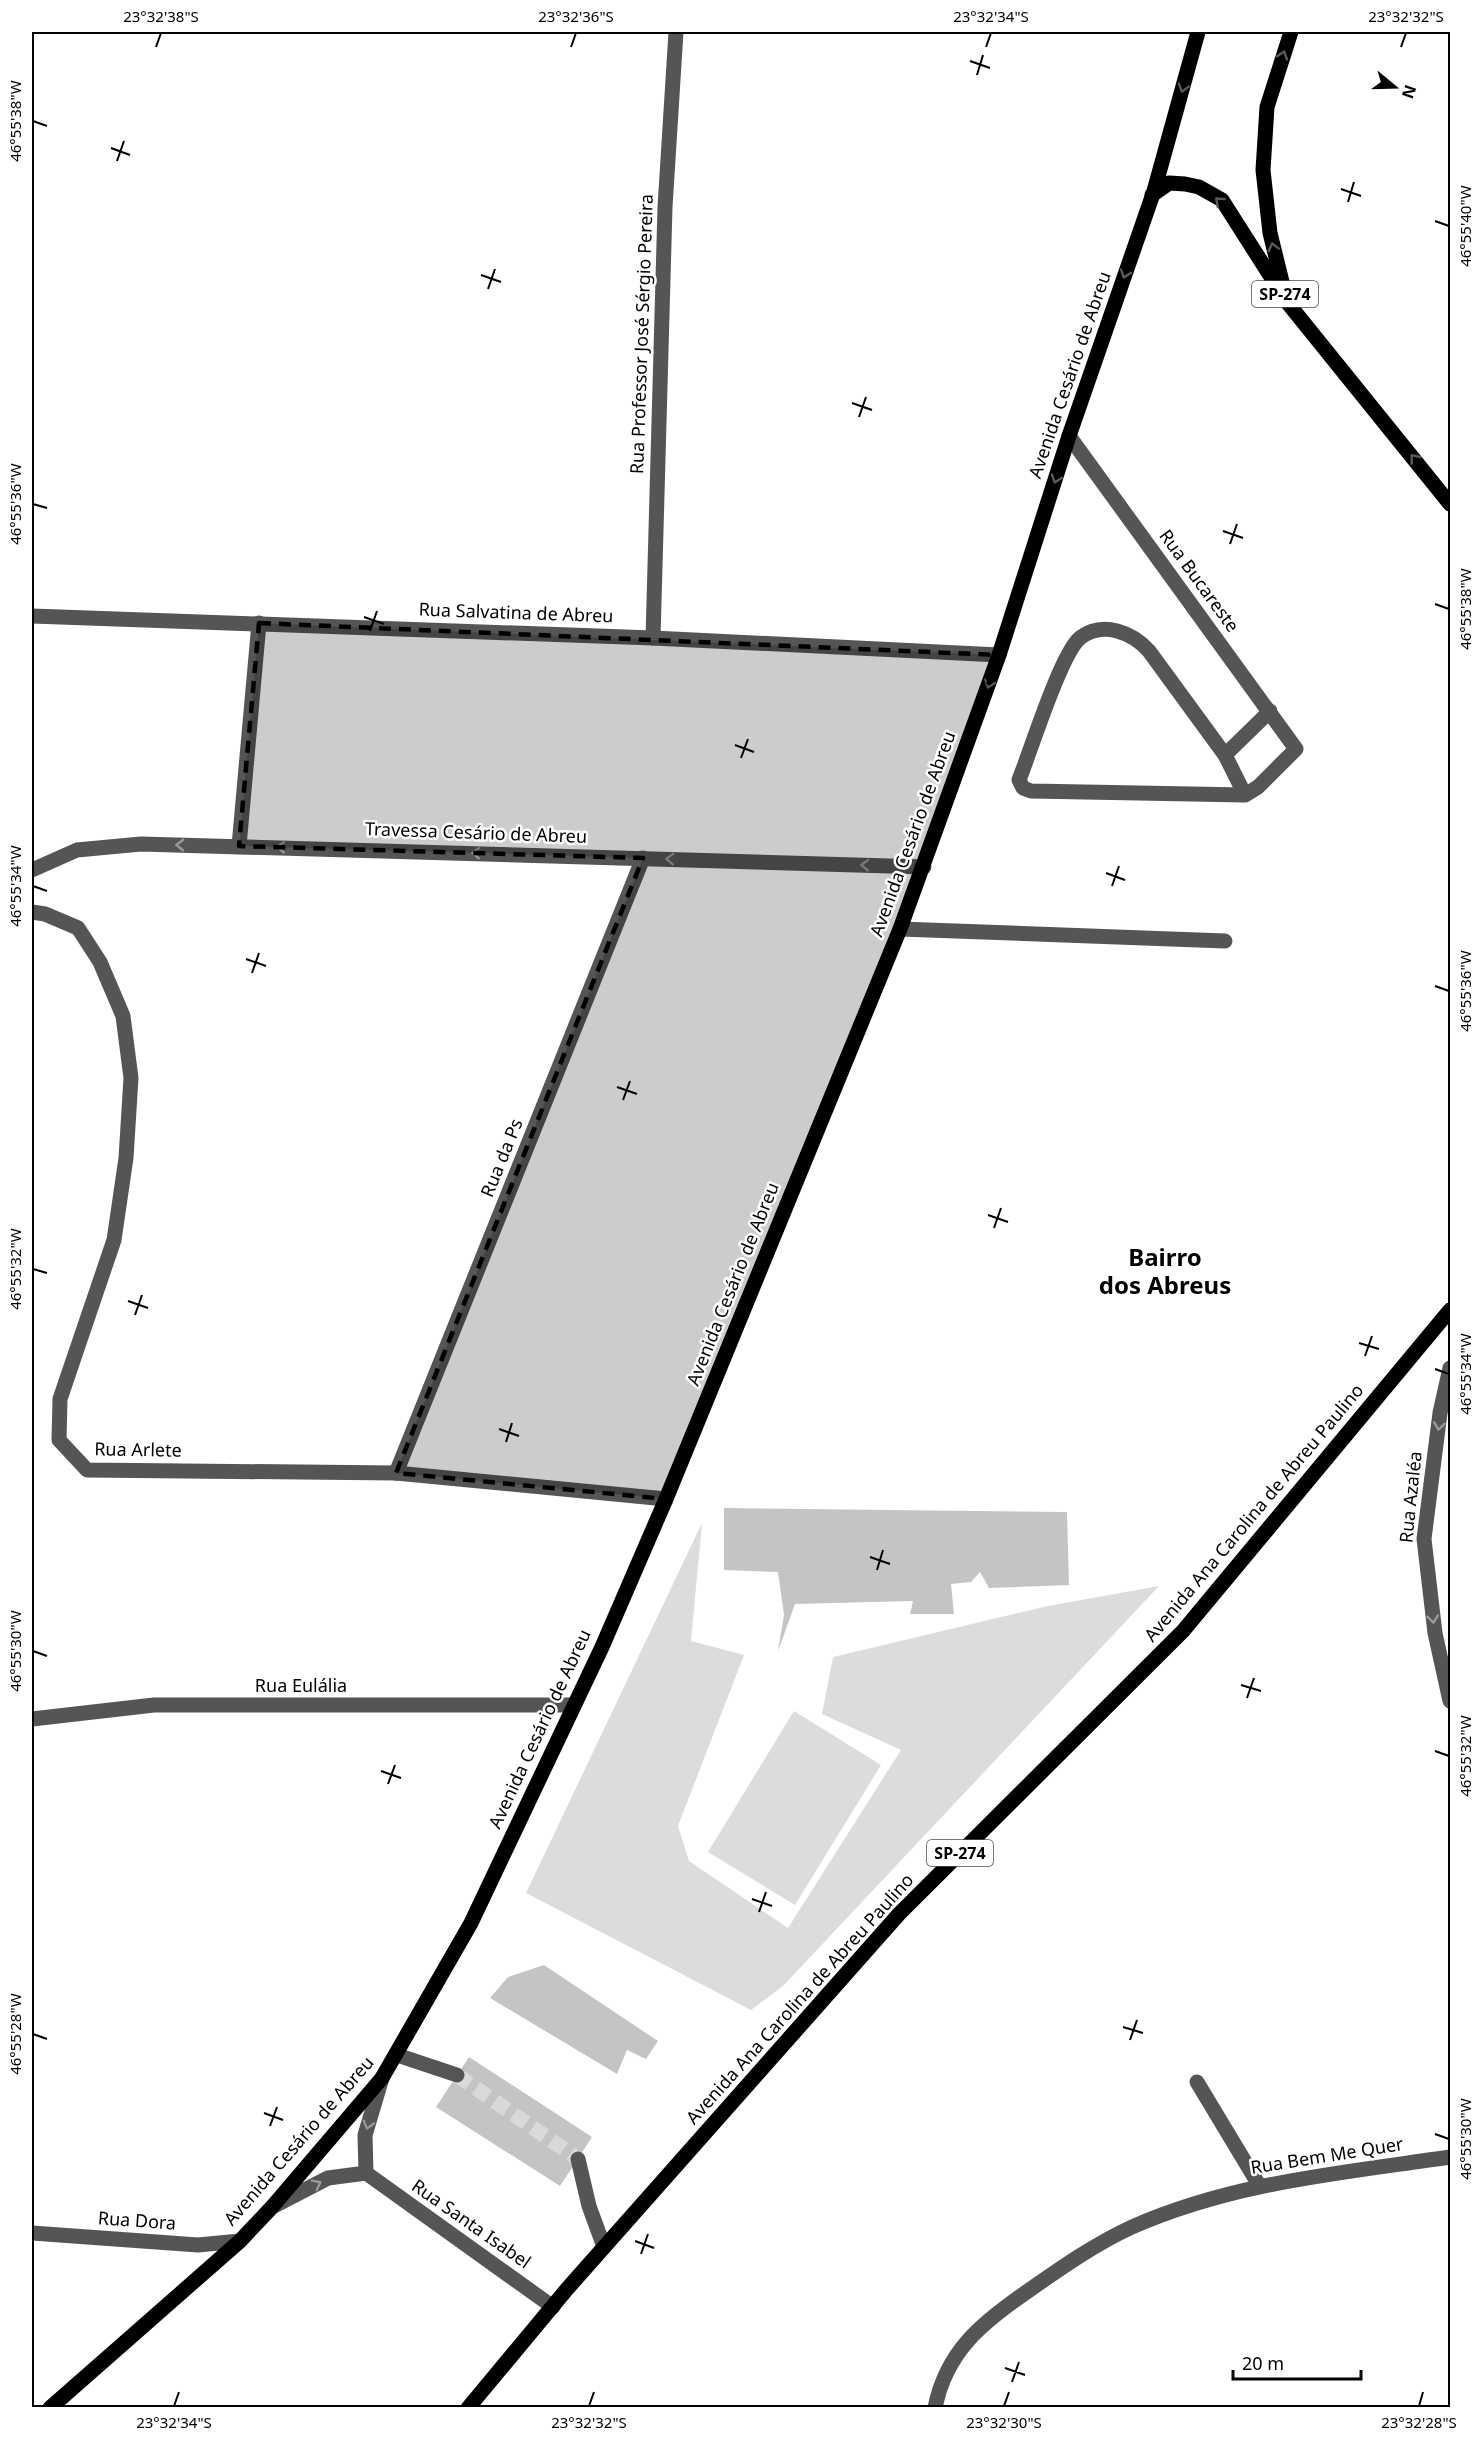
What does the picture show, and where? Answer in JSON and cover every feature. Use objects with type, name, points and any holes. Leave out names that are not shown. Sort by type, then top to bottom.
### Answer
[{"type":"main road","name":"Avenida Cesário de Abreu","points":[[50,2408],[240,2241],[272,2206],[382,2078],[471,1923],[572,1705],[602,1647],[666,1499],[924,867],[999,655],[1069,436],[1152,195],[1198,32]]},
{"type":"main road","name":"SP-274","points":[[1291,32],[1267,107],[1263,170],[1270,233],[1287,302],[1450,504]]},
{"type":"main road","points":[[1152,195],[1169,183],[1185,184],[1199,187],[1222,200],[1287,302]]},
{"type":"main road","name":"Avenida Ana Carolina de Abreu Paulino","points":[[472,2405],[604,2247],[899,1914],[1183,1630],[1450,1310]]},
{"type":"street","name":"Rua Professor José Sérgio Pereira","points":[[653,638],[665,207],[676,32]]},
{"type":"street","name":"Rua Bucareste","points":[[1069,436],[1296,749],[1258,787],[1245,795]]},
{"type":"street","name":"Rua Salvatina de Abreu","points":[[32,616],[653,638],[999,655]]},
{"type":"street","points":[[239,846],[260,623]]},
{"type":"street","points":[[1099,630],[1122,631],[1137,638],[1225,755],[1245,795],[1031,791],[1023,788],[1019,780],[1066,655],[1080,637],[1099,630]]},
{"type":"street","points":[[1225,755],[1270,711]]},
{"type":"street","name":"Travessa Cesário de Abreu","points":[[32,870],[77,850],[141,844],[924,867]]},
{"type":"street","name":"Rua da Ps","points":[[396,1473],[643,858]]},
{"type":"street","name":"Rua Arlete","points":[[32,912],[45,914],[78,928],[100,962],[123,1016],[131,1078],[126,1158],[114,1240],[60,1399],[59,1440],[87,1470],[396,1473],[666,1499]]},
{"type":"street","points":[[900,929],[1225,941]]},
{"type":"street","name":"Rua Azaléa","points":[[1450,1368],[1440,1413],[1424,1539],[1435,1633],[1450,1701]]},
{"type":"street","name":"Rua Eulália","points":[[32,1719],[154,1705],[572,1705]]},
{"type":"street","points":[[397,2055],[457,2075]]},
{"type":"street","points":[[272,2206],[328,2178],[366,2173],[365,2135],[382,2078]]},
{"type":"street","points":[[1197,2082],[1259,2185]]},
{"type":"street","name":"Rua Bem Me Quer","points":[[935,2408],[939,2388],[963,2343],[997,2313],[1032,2288],[1076,2258],[1132,2227],[1259,2185],[1450,2157]]},
{"type":"street","points":[[578,2159],[589,2205],[604,2247]]},
{"type":"street","name":"Rua Santa Isabel","points":[[366,2173],[553,2307]]},
{"type":"street","name":"Rua Dora","points":[[32,2233],[198,2245],[240,2241]]},
{"type":"highlighted area","points":[[259,623],[999,655],[900,929],[666,1499],[396,1473],[643,858],[239,846]]},
{"type":"shaded area","points":[[702,1523],[691,1641],[744,1655],[678,1826],[689,1861],[788,1928],[901,1750],[822,1714],[833,1657],[1048,1606],[1159,1586],[783,1986],[751,2010],[526,1893]]},
{"type":"shaded area","points":[[794,1711],[881,1765],[795,1905],[708,1852]]},
{"type":"building","points":[[724,1508],[1067,1512],[1069,1585],[989,1588],[980,1572],[971,1582],[951,1584],[954,1614],[910,1614],[913,1601],[795,1604],[778,1651],[784,1615],[778,1572],[724,1570]]},
{"type":"building","points":[[544,1965],[658,2041],[646,2059],[627,2050],[617,2074],[490,1998],[508,1977]]},
{"type":"building","points":[[469,2057],[592,2137],[560,2186],[436,2107]]},
{"type":"tunnel","points":[[457,2075],[578,2159]]},
{"type":"district","name":"Bairro dos Abreus","points":[[1165,1272]]}]
